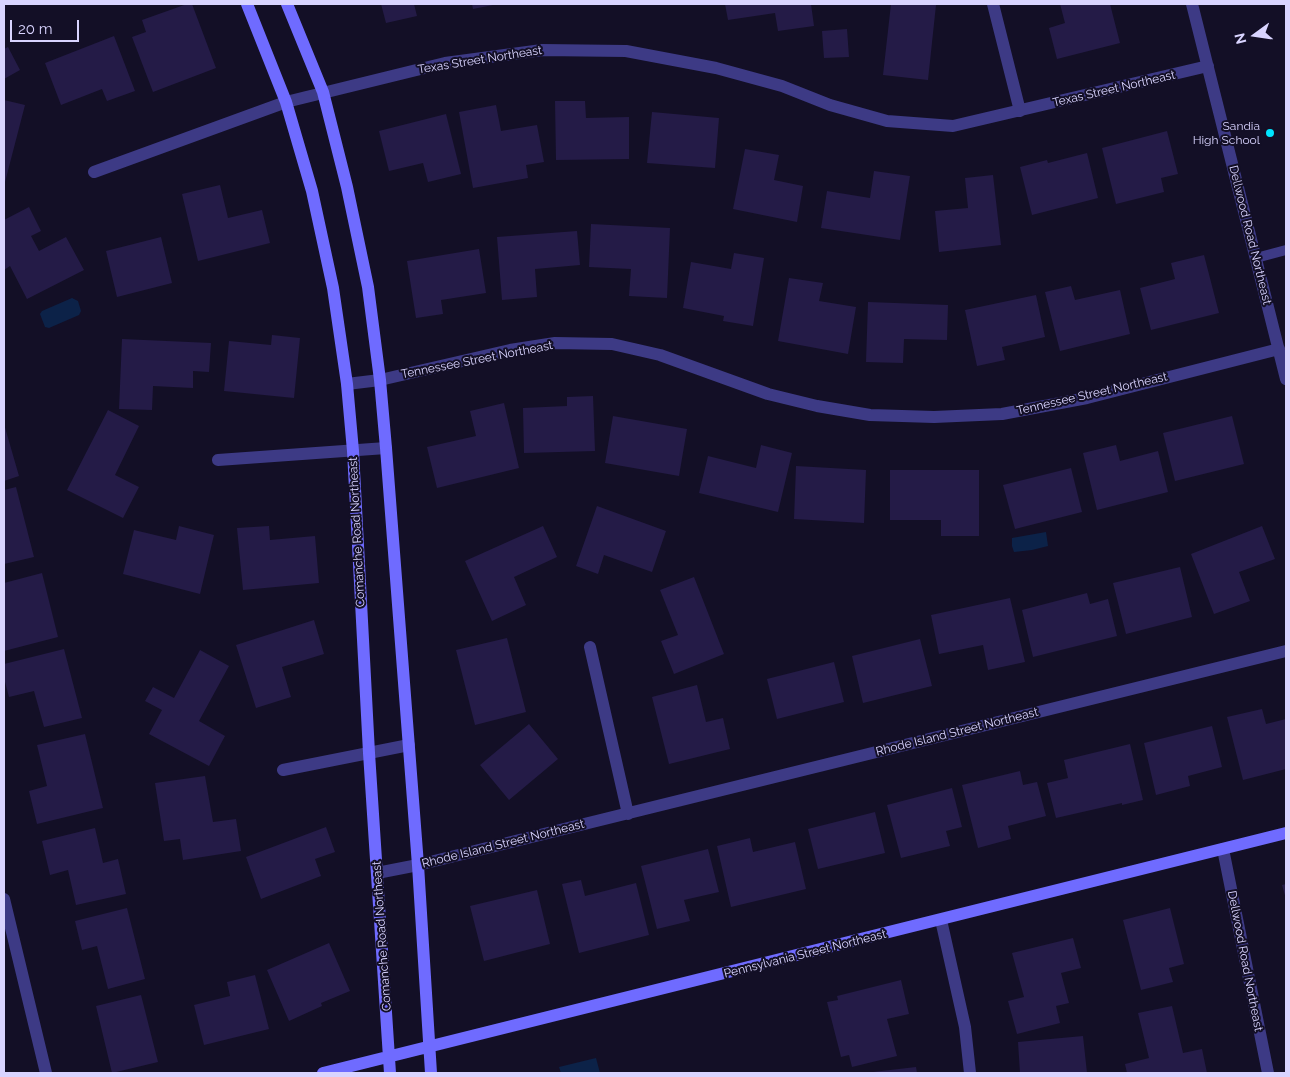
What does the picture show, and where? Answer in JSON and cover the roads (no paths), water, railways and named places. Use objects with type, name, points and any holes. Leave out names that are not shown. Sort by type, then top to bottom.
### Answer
[{"type":"street","name":"Comanche Road Northeast","points":[[247,4],[286,102],[312,191],[333,288],[347,384],[353,451],[369,753],[390,1073]]},
{"type":"street","points":[[287,4],[323,92],[347,186],[368,287],[380,380],[386,448],[418,865],[431,1073]]},
{"type":"street","points":[[994,4],[1020,111]]},
{"type":"street","name":"Dellwood Road Northeast","points":[[1192,4],[1286,379]]},
{"type":"street","name":"Texas Street Northeast","points":[[94,172],[286,102],[454,62],[542,50],[626,51],[716,68],[782,86],[830,105],[887,121],[953,126],[1208,66]]},
{"type":"street","name":"Tennessee Street Northeast","points":[[347,384],[380,380],[510,350],[555,343],[612,344],[660,355],[768,394],[817,406],[870,415],[934,417],[1002,414],[1087,398],[1279,349]]},
{"type":"street","points":[[218,460],[386,448]]},
{"type":"street","points":[[590,648],[628,814]]},
{"type":"street","name":"Rhode Island Street Northeast","points":[[378,873],[628,814],[1286,651]]},
{"type":"street","points":[[283,770],[409,745]]},
{"type":"street","name":"Pennsylvania Street Northeast","points":[[323,1073],[1286,833]]},
{"type":"street","name":"Dellwood Road Northeast","points":[[1222,849],[1268,1073]]},
{"type":"street","points":[[4,899],[46,1073]]},
{"type":"street","points":[[941,920],[965,1027],[970,1073]]},
{"type":"lane","points":[[1256,258],[1286,250]]},
{"type":"water","points":[[72,298],[78,301],[81,311],[79,315],[49,328],[45,327],[40,314],[42,311]]},
{"type":"water","points":[[1046,532],[1048,546],[1014,552],[1012,538]]},
{"type":"water","points":[[596,1058],[600,1073],[561,1073],[559,1067]]},
{"type":"place","name":"Sandia High School","points":[[1270,133]]}]
